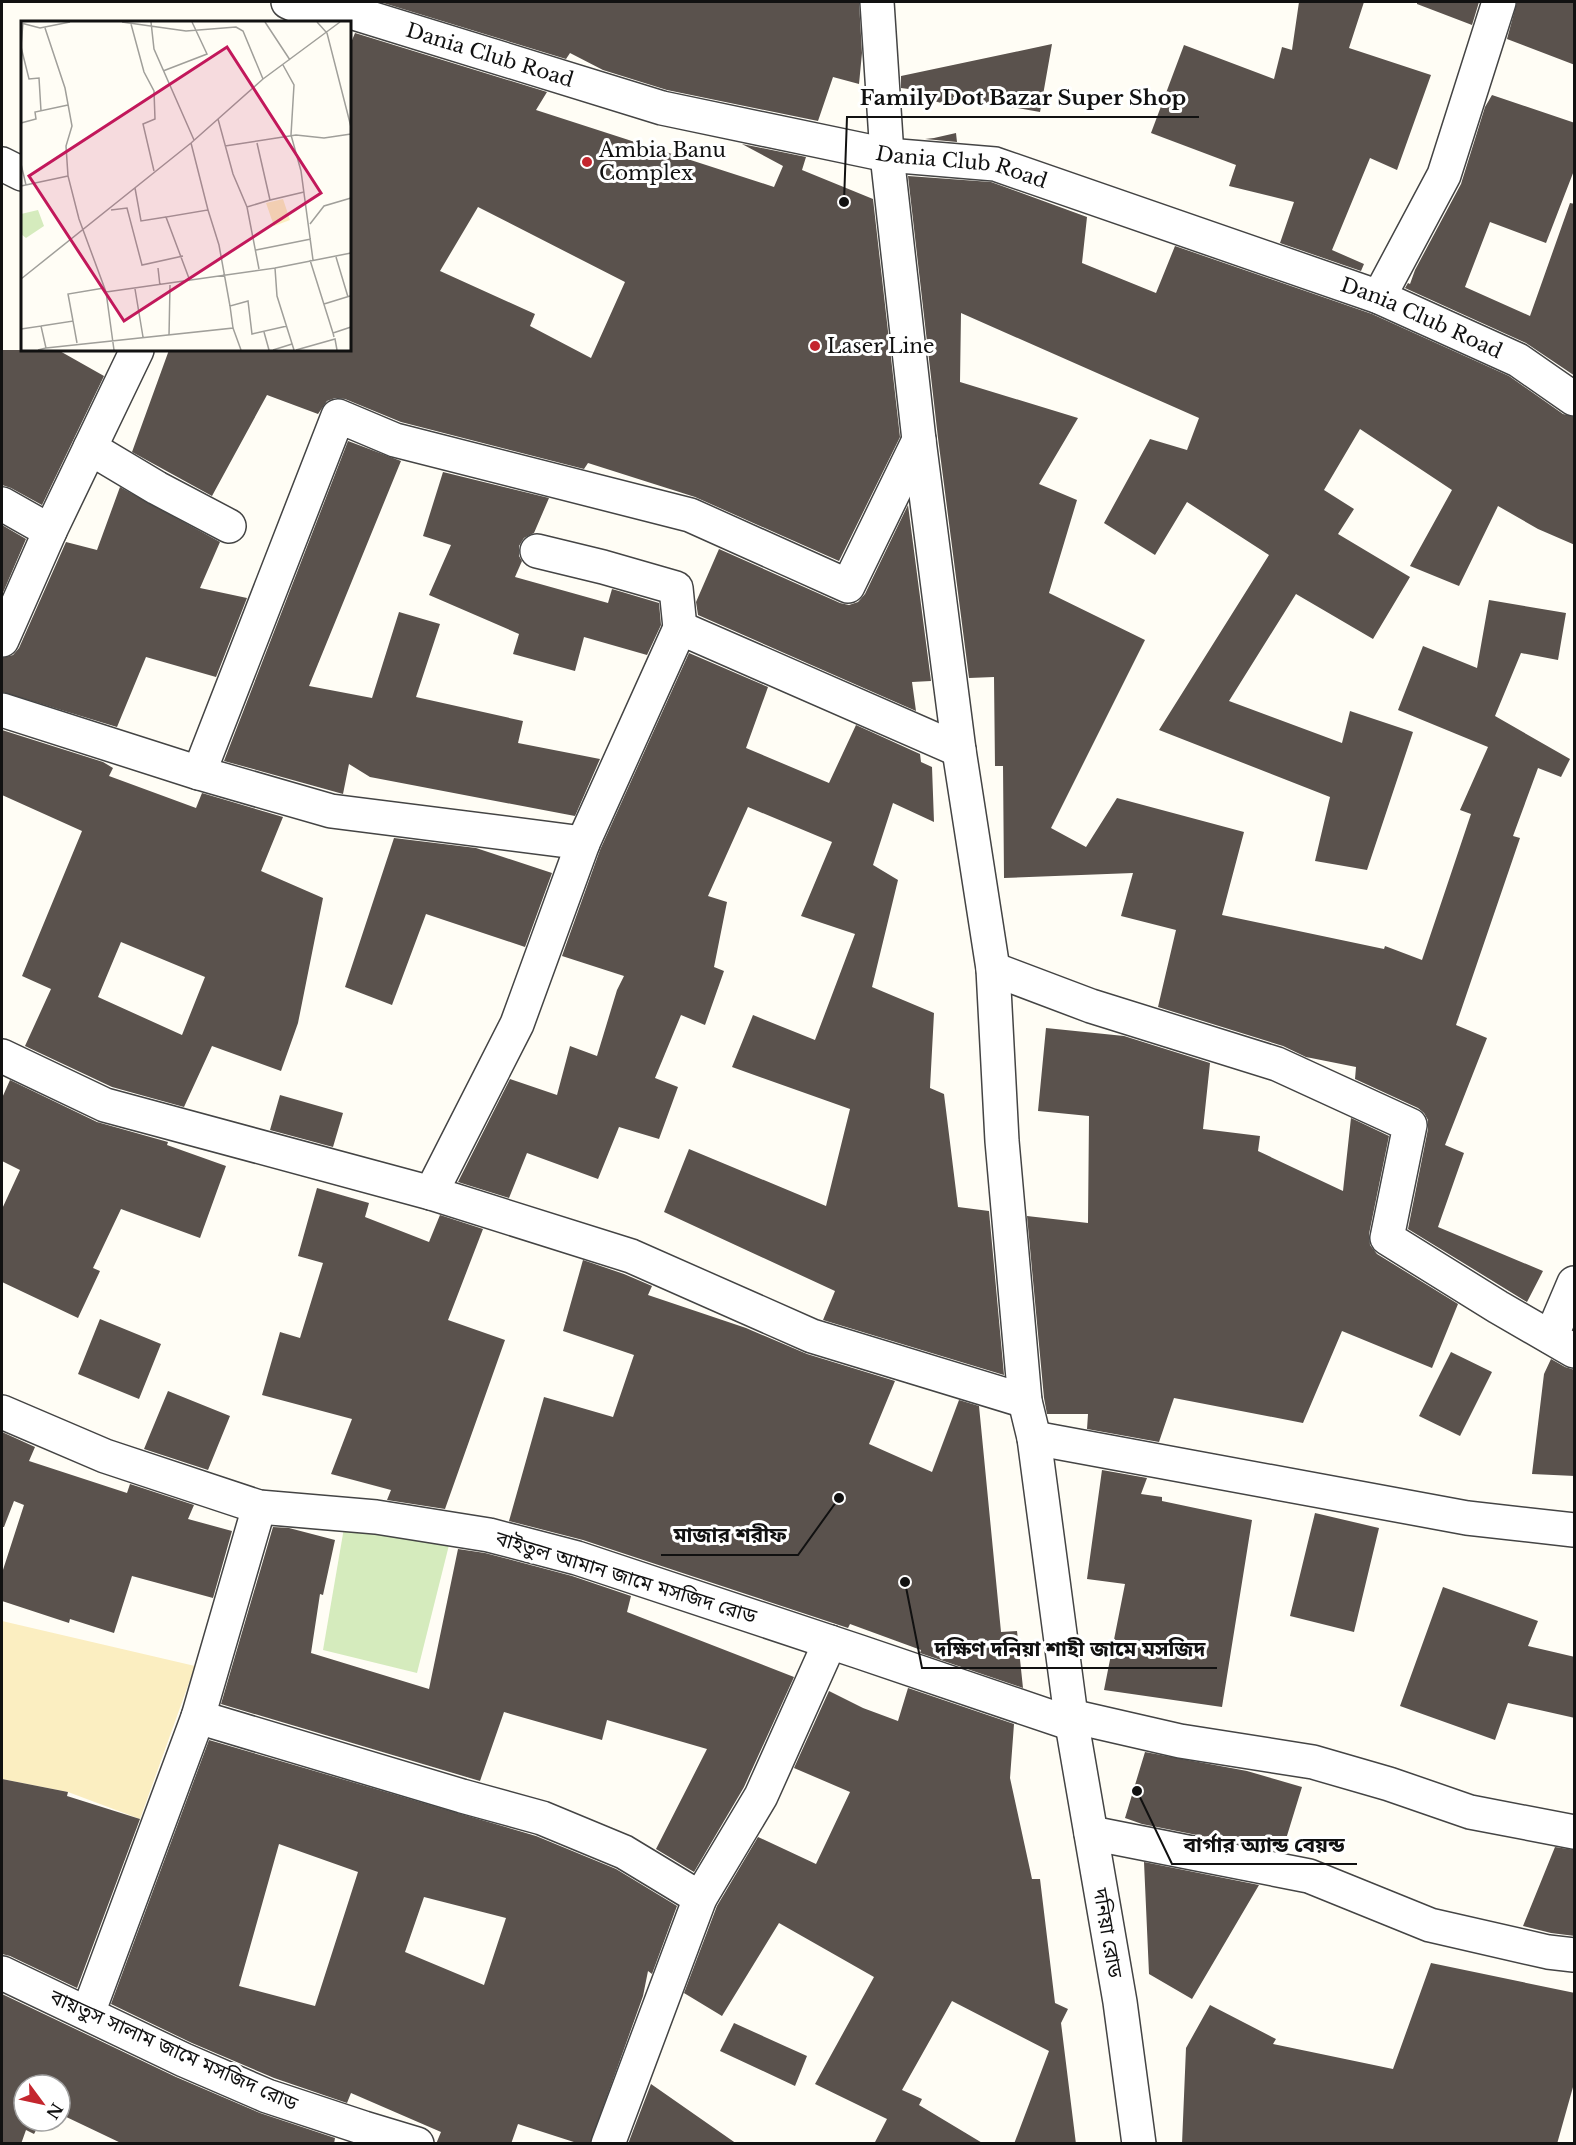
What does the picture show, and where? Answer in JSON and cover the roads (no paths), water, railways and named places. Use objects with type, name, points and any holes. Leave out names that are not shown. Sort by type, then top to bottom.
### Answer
[{"type":"street","name":"দনিয়া রোড","points":[[877,2],[887,155],[919,440],[959,750],[993,969],[1002,1141],[1025,1401],[1034,1438],[1071,1720],[1120,2002],[1139,2144]]},
{"type":"street","points":[[1379,297],[1444,175],[1499,2]]},
{"type":"street","name":"Dania Club Road","points":[[298,11],[356,7],[662,108],[887,155],[995,164],[1379,297],[1518,360],[1575,399]]},
{"type":"street","points":[[2,164],[21,174]]},
{"type":"street","points":[[2,640],[50,531],[137,351]]},
{"type":"street","points":[[199,773],[338,416],[395,440],[690,515],[848,586],[919,440]]},
{"type":"street","points":[[90,448],[157,488],[230,526]]},
{"type":"street","points":[[2,504],[50,531]]},
{"type":"street","points":[[431,1193],[517,1024],[583,843],[680,628],[676,588],[537,551]]},
{"type":"street","points":[[680,628],[959,750]]},
{"type":"street","points":[[2,711],[199,773],[331,811],[583,843]]},
{"type":"street","points":[[993,969],[1091,1006],[1277,1064],[1410,1125],[1387,1238],[1498,1307],[1563,1344],[1575,1283]]},
{"type":"street","points":[[2,1056],[105,1105],[431,1193],[631,1256],[812,1336],[1025,1401]]},
{"type":"street","name":"বাইতুল আমান জামে মসজিদ রোড","points":[[2,1412],[105,1456],[259,1507],[376,1517],[489,1535],[577,1558],[1071,1720],[1180,1742],[1313,1762],[1470,1812],[1575,1832]]},
{"type":"street","points":[[1034,1438],[1467,1518],[1575,1530]]},
{"type":"street","points":[[88,2013],[198,1717],[259,1507]]},
{"type":"street","points":[[608,2144],[700,1898],[761,1796],[830,1642]]},
{"type":"street","points":[[198,1717],[542,1818],[624,1852],[700,1898]]},
{"type":"street","points":[[1091,1833],[1309,1876],[1430,1925],[1548,1952],[1575,1955]]},
{"type":"street","name":"বায়তুস সালাম জামে মসজিদ রোড","points":[[2,1973],[184,2060],[267,2096],[417,2144]]},
{"type":"place","name":"Ambia Banu Complex","points":[[587,162]]},
{"type":"place","name":"Family Dot Bazar Super Shop","points":[[844,202]]},
{"type":"place","name":"Laser Line","points":[[815,346]]},
{"type":"place","name":"মাজার শরীফ","points":[[839,1498]]},
{"type":"place","name":"দক্ষিণ দনিয়া শাহী জামে মসজিদ","points":[[905,1582]]},
{"type":"place","name":"বার্গার অ্যান্ড বেয়ন্ড","points":[[1137,1791]]}]
